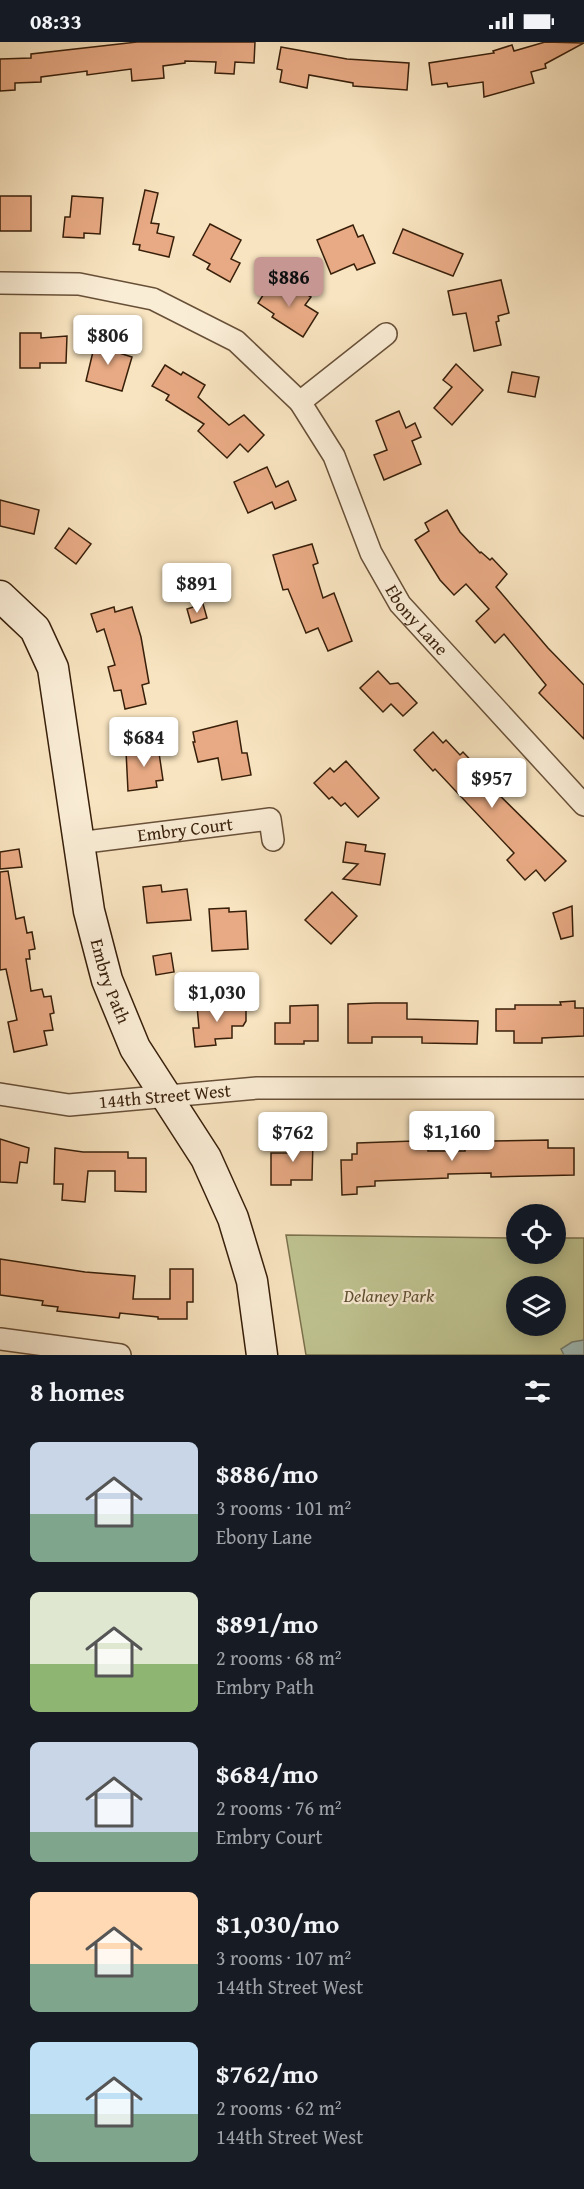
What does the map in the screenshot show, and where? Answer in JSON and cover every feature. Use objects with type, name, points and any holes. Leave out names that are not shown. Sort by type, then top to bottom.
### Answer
[{"type":"street","name":"Ebony Lane","points":[[0,283],[79,284],[153,298],[236,341],[300,402],[334,456],[371,553],[400,604],[584,806]]},
{"type":"street","points":[[300,402],[386,334]]},
{"type":"street","name":"Embry Path","points":[[0,596],[35,629],[53,668],[89,911],[106,980],[135,1048],[206,1158],[233,1218],[252,1281],[262,1355]]},
{"type":"street","name":"Embry Court","points":[[78,843],[270,819],[273,840]]},
{"type":"street","name":"144th Street West","points":[[0,1094],[69,1105],[167,1098],[257,1088],[584,1088]]},
{"type":"street","points":[[9,1345],[120,1355]]},
{"type":"green space","name":"Delaney Park","points":[[286,1235],[506,1238],[506,1264],[566,1264],[566,1238],[584,1238],[584,1355],[306,1355]]},
{"type":"water","points":[[584,1340],[584,1355],[564,1355],[561,1349],[572,1342]]},
{"type":"building","points":[[137,42],[255,42],[254,63],[235,62],[234,74],[215,73],[216,62],[185,61],[185,63],[163,66],[164,78],[132,81],[131,69],[87,75],[87,71],[41,77],[41,82],[15,83],[15,90],[0,91],[0,59],[31,58],[31,54]]},
{"type":"building","points":[[545,42],[584,43],[545,64],[546,68],[531,72],[534,83],[484,97],[483,82],[448,87],[447,83],[432,85],[429,63],[494,53],[493,51],[512,45],[514,51]]},
{"type":"building","points":[[281,47],[347,59],[409,63],[407,90],[353,86],[353,83],[309,75],[307,88],[280,82],[282,70],[277,69]]},
{"type":"building","points":[[145,190],[158,193],[151,223],[159,224],[157,233],[174,237],[169,257],[139,250],[140,245],[133,244]]},
{"type":"building","points":[[0,196],[31,196],[31,231],[0,231]]},
{"type":"building","points":[[72,196],[103,198],[100,234],[84,233],[84,238],[63,237],[65,217],[70,217]]},
{"type":"building","points":[[210,224],[241,240],[231,259],[240,263],[230,282],[207,269],[210,264],[193,255]]},
{"type":"building","points":[[353,225],[358,237],[363,235],[375,263],[357,270],[354,264],[331,274],[317,240]]},
{"type":"building","points":[[403,229],[463,254],[453,276],[393,253]]},
{"type":"building","points":[[501,280],[509,313],[498,316],[499,321],[496,322],[501,345],[474,351],[466,313],[453,315],[448,291]]},
{"type":"building","points":[[272,281],[293,295],[297,288],[311,297],[305,305],[318,313],[303,337],[272,317],[274,314],[258,303]]},
{"type":"building","points":[[20,333],[41,333],[41,338],[67,336],[66,363],[40,363],[40,368],[20,368]]},
{"type":"building","points":[[96,339],[118,346],[116,352],[132,357],[122,391],[86,381]]},
{"type":"building","points":[[456,364],[483,390],[452,425],[434,408],[452,387],[443,380]]},
{"type":"building","points":[[165,365],[205,385],[198,397],[229,425],[244,415],[264,435],[248,452],[240,444],[227,458],[198,431],[204,424],[166,400],[169,395],[152,386]]},
{"type":"building","points":[[512,372],[539,377],[535,397],[508,392]]},
{"type":"building","points":[[399,411],[406,428],[415,423],[421,437],[412,441],[421,464],[384,480],[374,455],[387,450],[376,421]]},
{"type":"building","points":[[267,467],[276,487],[288,481],[296,500],[275,509],[272,502],[248,513],[234,482]]},
{"type":"building","points":[[0,500],[39,510],[34,534],[0,526]]},
{"type":"building","points":[[447,510],[460,532],[480,553],[490,560],[492,558],[507,574],[496,587],[548,648],[584,685],[584,739],[539,693],[546,685],[504,634],[495,643],[476,621],[489,609],[466,584],[454,595],[440,580],[415,540],[429,531],[425,523]]},
{"type":"building","points":[[69,528],[91,544],[76,564],[55,548]]},
{"type":"building","points":[[312,544],[318,563],[313,565],[323,598],[334,593],[352,641],[328,651],[318,628],[306,633],[288,589],[283,590],[273,555]]},
{"type":"building","points":[[203,604],[207,618],[191,623],[187,609]]},
{"type":"building","points":[[114,607],[115,612],[132,607],[141,637],[149,683],[142,685],[146,704],[125,709],[121,690],[114,691],[108,667],[115,665],[104,629],[97,632],[91,614]]},
{"type":"building","points":[[378,671],[390,684],[398,683],[417,703],[403,716],[391,704],[383,712],[360,688]]},
{"type":"building","points":[[237,721],[242,753],[247,753],[251,775],[222,780],[218,758],[198,762],[193,732]]},
{"type":"building","points":[[433,732],[443,743],[446,740],[460,755],[463,752],[480,770],[477,773],[566,861],[545,881],[536,870],[525,880],[507,860],[514,853],[435,769],[433,771],[414,750]]},
{"type":"building","points":[[158,746],[163,780],[156,781],[157,787],[128,791],[126,751]]},
{"type":"building","points":[[346,761],[379,798],[358,817],[345,803],[341,806],[332,797],[329,799],[314,783],[330,768],[334,772]]},
{"type":"building","points":[[346,842],[366,845],[365,851],[385,854],[380,885],[343,879],[358,864],[343,862]]},
{"type":"building","points":[[19,849],[22,867],[0,869],[0,852]]},
{"type":"building","points":[[8,871],[16,919],[24,917],[27,933],[32,932],[35,949],[29,950],[30,959],[26,959],[31,991],[42,989],[44,997],[51,996],[54,1013],[50,1014],[53,1030],[44,1031],[47,1045],[14,1052],[8,1022],[17,1020],[6,969],[0,970],[0,872]]},
{"type":"building","points":[[161,885],[162,892],[187,889],[191,920],[147,923],[143,887]]},
{"type":"building","points":[[332,892],[357,916],[331,944],[305,920]]},
{"type":"building","points":[[572,906],[573,936],[561,939],[553,913]]},
{"type":"building","points":[[229,908],[229,912],[246,911],[248,949],[212,951],[209,909]]},
{"type":"building","points":[[171,953],[174,972],[156,975],[153,956]]},
{"type":"building","points":[[575,1001],[575,1008],[584,1008],[584,1036],[542,1038],[542,1043],[514,1043],[514,1031],[496,1031],[496,1009],[515,1009],[515,1005],[561,1005],[560,1002]]},
{"type":"building","points":[[407,1003],[407,1019],[478,1021],[477,1044],[422,1043],[422,1037],[372,1037],[372,1043],[348,1043],[348,1004]]},
{"type":"building","points":[[231,1004],[232,1007],[241,1007],[246,1010],[246,1021],[243,1026],[232,1026],[232,1038],[215,1039],[216,1045],[195,1047],[193,1028],[199,1028],[197,1006]]},
{"type":"building","points":[[318,1005],[318,1041],[304,1041],[304,1044],[275,1044],[275,1023],[290,1023],[290,1006]]},
{"type":"building","points":[[0,1139],[29,1148],[27,1163],[20,1162],[17,1183],[0,1182]]},
{"type":"building","points":[[288,1140],[313,1140],[312,1180],[291,1180],[291,1185],[271,1185],[271,1153],[288,1153]]},
{"type":"building","points":[[548,1140],[548,1148],[574,1148],[574,1175],[491,1177],[491,1173],[448,1174],[448,1178],[375,1181],[375,1186],[357,1187],[357,1194],[342,1195],[341,1160],[352,1160],[352,1154],[357,1154],[357,1143],[414,1141],[414,1144],[428,1144],[428,1151],[465,1151],[465,1148],[491,1148],[491,1141]]},
{"type":"building","points":[[55,1148],[83,1152],[128,1152],[128,1158],[146,1158],[146,1192],[115,1191],[115,1171],[88,1171],[85,1202],[62,1200],[63,1184],[54,1184]]},
{"type":"building","points":[[0,1259],[85,1272],[135,1276],[133,1299],[170,1299],[170,1269],[193,1269],[193,1302],[187,1302],[187,1319],[158,1319],[158,1317],[120,1313],[119,1318],[57,1311],[58,1307],[42,1305],[43,1301],[0,1295]]}]
